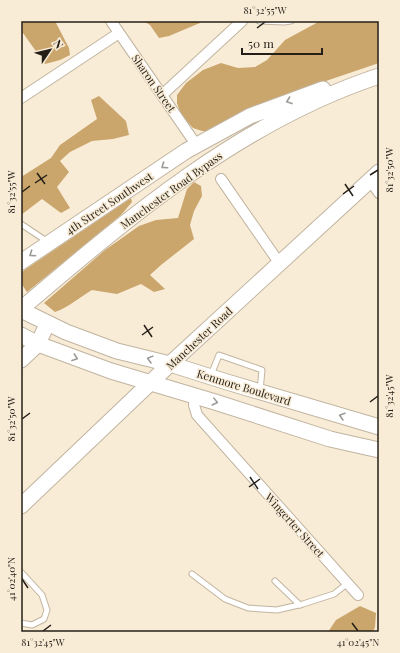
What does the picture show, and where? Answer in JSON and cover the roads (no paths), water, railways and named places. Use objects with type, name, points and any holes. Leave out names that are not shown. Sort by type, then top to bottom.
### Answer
[{"type":"main road","name":"4th Street Southwest","points":[[21,262],[186,151],[240,121],[285,102],[338,84],[373,78]]},
{"type":"main road","name":"Manchester Road Bypass","points":[[21,309],[158,197],[203,164],[293,112],[373,78]]},
{"type":"main road","name":"Manchester Road","points":[[21,506],[170,364],[375,176]]},
{"type":"main road","name":"Kenmore Boulevard","points":[[21,309],[47,324],[117,351],[170,364],[379,427]]},
{"type":"main road","points":[[21,360],[38,344],[47,324]]},
{"type":"main road","name":"Kenmore Boulevard","points":[[21,335],[38,344],[111,371],[330,439],[379,450]]},
{"type":"street","name":"Sharon Street","points":[[111,21],[197,146]]},
{"type":"street","points":[[162,95],[242,21]]},
{"type":"street","points":[[21,98],[119,33]]},
{"type":"street","points":[[375,176],[379,193]]},
{"type":"street","points":[[221,179],[280,264]]},
{"type":"street","name":"Wingerter Street","points":[[195,396],[194,405],[197,415],[358,595]]},
{"type":"lane","points":[[242,21],[247,21]]},
{"type":"lane","points":[[259,21],[291,21]]},
{"type":"lane","points":[[21,224],[49,243]]},
{"type":"lane","points":[[211,377],[220,355],[262,370],[259,392]]},
{"type":"lane","points":[[21,572],[42,595],[47,610],[44,619],[32,625],[21,623]]},
{"type":"lane","points":[[192,574],[225,599],[248,608],[277,610],[300,605],[334,594],[348,584]]},
{"type":"lane","points":[[275,581],[300,605]]}]
